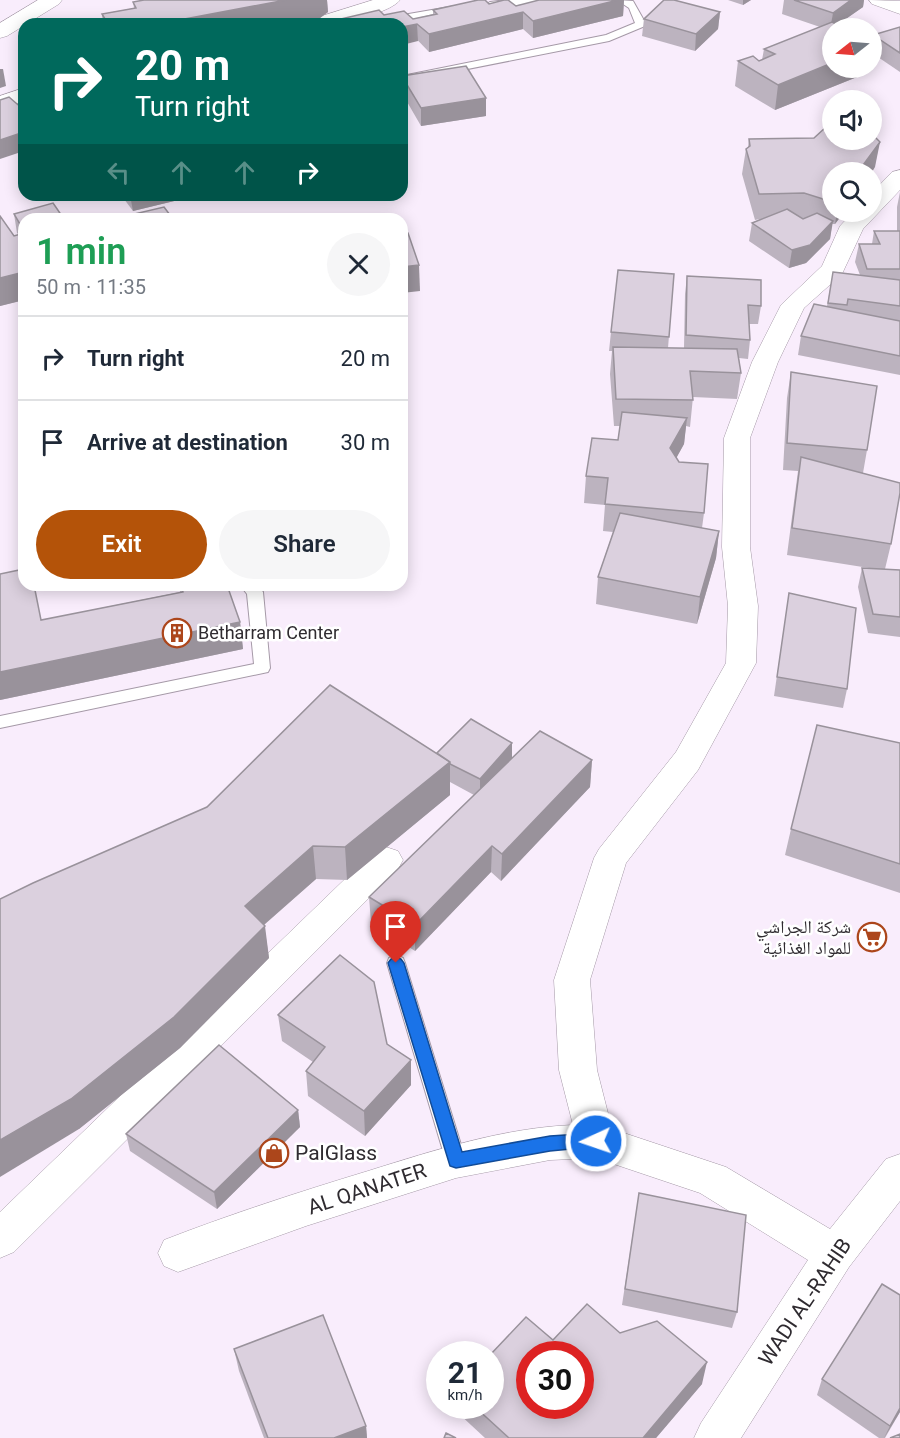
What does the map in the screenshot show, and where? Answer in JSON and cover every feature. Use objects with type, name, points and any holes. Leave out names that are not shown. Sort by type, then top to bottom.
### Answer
[{"type":"street","points":[[23,18],[52,0]]},
{"type":"street","points":[[373,18],[390,0]]},
{"type":"street","points":[[879,0],[900,8]]},
{"type":"street","points":[[0,32],[18,21]]},
{"type":"street","points":[[0,103],[18,96]]},
{"type":"street","points":[[882,196],[900,177]]},
{"type":"street","points":[[835,1254],[712,1179],[596,1141],[578,1070],[572,980],[611,858],[687,761],[741,663],[743,606],[736,547],[737,438],[765,362],[793,304],[833,269],[852,226],[856,222]]},
{"type":"street","points":[[0,1239],[386,860]]},
{"type":"street","name":"AL QANATER","points":[[178,1253],[306,1208],[456,1161],[550,1143],[596,1141]]},
{"type":"street","name":"WADI AL-RAHIB","points":[[716,1438],[835,1254],[900,1171]]},
{"type":"lane","points":[[478,7],[536,0]]},
{"type":"lane","points":[[408,78],[609,38],[641,24],[636,10],[627,1],[622,0]]},
{"type":"lane","points":[[373,18],[466,8]]},
{"type":"lane","points":[[0,722],[262,668],[254,591]]},
{"type":"lane","points":[[396,963],[456,1161]]},
{"type":"building","points":[[144,0],[286,0],[190,18],[104,18],[102,14],[136,8],[133,2]]},
{"type":"building","points":[[478,0],[485,0],[489,4],[508,0],[516,6],[539,0],[618,0],[533,21],[523,12],[429,34],[417,24],[408,26],[408,18],[345,18],[379,10],[384,15],[404,11],[413,19],[437,14],[433,10]]},
{"type":"building","points":[[664,0],[674,0],[720,12],[696,34],[644,19]]},
{"type":"building","points":[[794,0],[851,0],[833,13]]},
{"type":"building","points":[[822,26],[822,67],[778,85],[738,61],[753,56],[759,61],[775,54],[764,49]]},
{"type":"building","points":[[900,27],[900,53],[882,41],[882,32]]},
{"type":"building","points":[[466,66],[486,98],[421,108],[408,86],[408,75]]},
{"type":"building","points":[[9,97],[18,105],[18,134],[0,140],[0,100]]},
{"type":"building","points":[[822,131],[822,150],[874,150],[865,162],[822,162],[822,199],[804,193],[759,194],[746,149],[750,146],[749,139],[814,138]]},
{"type":"building","points":[[53,203],[60,213],[18,213],[18,221],[14,214]]},
{"type":"building","points":[[164,207],[168,213],[138,213]]},
{"type":"building","points":[[787,209],[803,219],[817,213],[822,216],[822,222],[832,222],[810,245],[792,250],[752,223]]},
{"type":"building","points":[[0,216],[14,236],[18,235],[18,274],[0,278]]},
{"type":"building","points":[[874,231],[900,231],[900,269],[867,269],[859,244],[880,244]]},
{"type":"building","points":[[408,233],[419,265],[408,266]]},
{"type":"building","points":[[618,270],[674,274],[669,337],[611,332]]},
{"type":"building","points":[[833,272],[900,280],[900,306],[848,299],[847,305],[828,303]]},
{"type":"building","points":[[687,276],[761,280],[761,306],[748,305],[750,340],[686,335]]},
{"type":"building","points":[[814,304],[900,321],[900,356],[801,336]]},
{"type":"building","points":[[613,347],[737,349],[741,373],[690,371],[693,400],[616,399]]},
{"type":"building","points":[[791,372],[877,386],[867,450],[787,443]]},
{"type":"building","points":[[622,412],[687,418],[670,448],[679,462],[708,464],[704,513],[605,504],[608,478],[586,476],[592,438],[618,440]]},
{"type":"building","points":[[801,457],[900,483],[891,544],[792,528]]},
{"type":"building","points":[[620,513],[719,531],[700,597],[598,577]]},
{"type":"building","points":[[862,568],[900,570],[900,617],[873,614]]},
{"type":"building","points":[[18,570],[18,591],[35,591],[41,620],[183,591],[229,591],[240,622],[0,672],[0,574]]},
{"type":"building","points":[[789,593],[856,608],[847,689],[777,677]]},
{"type":"building","points":[[330,685],[450,762],[345,847],[313,846],[245,906],[265,926],[174,1017],[71,1099],[0,1140],[0,899],[207,807]]},
{"type":"building","points":[[471,719],[512,743],[480,779],[450,764],[437,753]]},
{"type":"building","points":[[817,725],[900,743],[900,864],[791,829]]},
{"type":"building","points":[[540,731],[592,760],[502,854],[492,846],[415,925],[369,897]]},
{"type":"building","points":[[340,955],[374,982],[387,1044],[411,1060],[364,1111],[306,1071],[325,1047],[278,1015]]},
{"type":"building","points":[[219,1045],[298,1110],[214,1192],[126,1134]]},
{"type":"building","points":[[639,1193],[746,1215],[737,1312],[625,1289]]},
{"type":"building","points":[[882,1284],[900,1295],[900,1408],[890,1426],[822,1379]]},
{"type":"building","points":[[587,1304],[620,1333],[657,1321],[707,1362],[643,1438],[509,1438],[488,1419],[504,1419],[503,1341],[526,1317],[553,1340]]},
{"type":"building","points":[[323,1315],[366,1426],[334,1438],[268,1438],[234,1349]]},
{"type":"building","points":[[446,1433],[456,1438],[444,1438]]},
{"type":"place","name":"Betharram Center","points":[[177,633]]},
{"type":"place","name":"شركة الجراشي للمواد الغذائية","points":[[872,937]]},
{"type":"place","name":"PalGlass","points":[[274,1153]]},
{"type":"route","points":[[396,963],[456,1161],[550,1143],[596,1141]]}]
